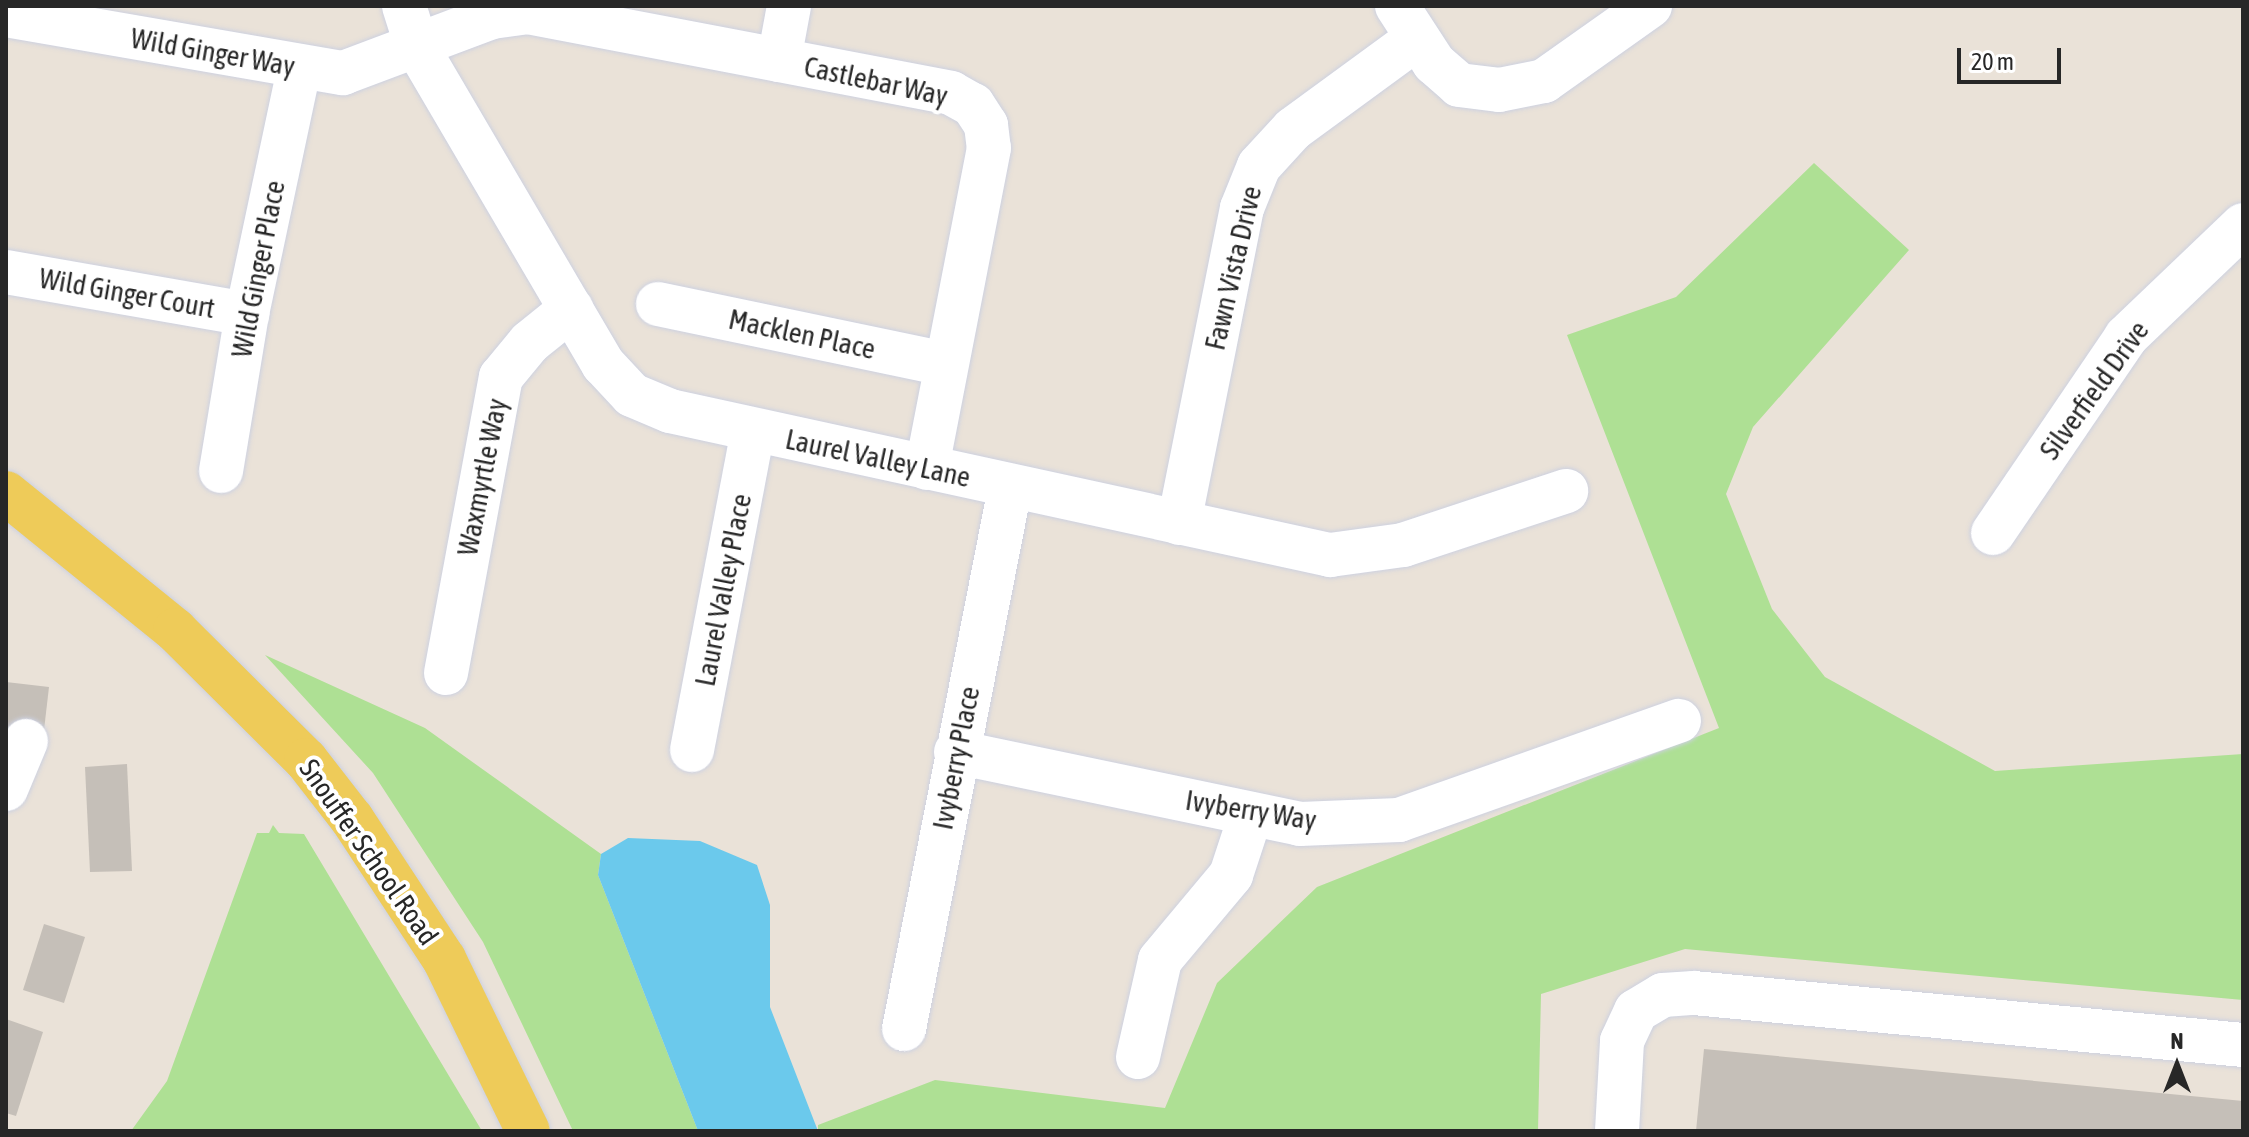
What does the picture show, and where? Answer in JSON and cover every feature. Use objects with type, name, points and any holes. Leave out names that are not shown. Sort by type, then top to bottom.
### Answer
[{"type":"main road","name":"Snouffer School Road","points":[[6,493],[175,630],[306,760],[352,819],[444,959],[528,1131]]},
{"type":"street","name":"Laurel Valley Lane","points":[[404,6],[417,47],[603,364],[632,395],[670,411],[1010,488],[1330,555],[1372,553],[1566,491]]},
{"type":"street","points":[[779,60],[789,6]]},
{"type":"street","points":[[1406,22],[1459,85],[1499,90],[1544,81],[1650,6]]},
{"type":"street","name":"Castlebar Way","points":[[417,47],[510,9],[951,93],[973,105],[986,125],[989,148],[927,468]]},
{"type":"street","name":"Wild Ginger Way","points":[[6,15],[299,69],[343,73],[417,47]]},
{"type":"street","name":"Fawn Vista Drive","points":[[1179,523],[1242,208],[1259,166],[1293,129],[1406,22]]},
{"type":"street","name":"Wild Ginger Place","points":[[221,471],[247,314],[299,69]]},
{"type":"street","name":"Silverfield Drive","points":[[1993,533],[2126,337],[2243,225]]},
{"type":"street","name":"Wild Ginger Court","points":[[6,272],[247,314]]},
{"type":"street","name":"Macklen Place","points":[[658,304],[946,364]]},
{"type":"street","name":"Waxmyrtle Way","points":[[446,673],[501,377],[530,342],[571,309]]},
{"type":"street","name":"Laurel Valley Place","points":[[692,750],[753,431]]},
{"type":"street","name":"Ivyberry Place","points":[[904,1029],[1010,488]]},
{"type":"street","name":"Ivyberry Way","points":[[956,752],[1300,824],[1399,820],[1679,721]]},
{"type":"street","points":[[6,789],[26,741]]},
{"type":"street","points":[[1138,1057],[1160,960],[1231,875],[1251,814]]},
{"type":"street","points":[[1617,1131],[1622,1041],[1636,1011],[1663,995],[1694,993],[2243,1045]]},
{"type":"green space","points":[[1814,163],[1909,250],[1753,427],[1726,494],[1772,609],[1825,677],[1995,771],[2243,754],[2243,1000],[1685,949],[1541,994],[1538,1131],[818,1131],[818,1125],[935,1080],[1165,1108],[1217,983],[1317,887],[1719,728],[1567,335],[1676,297]]},
{"type":"green space","points":[[265,655],[425,728],[601,854],[598,875],[698,1131],[573,1131],[483,942],[373,773]]},
{"type":"green space","points":[[273,825],[279,833],[304,834],[482,1131],[131,1131],[167,1081],[257,833],[269,833]]},
{"type":"water","points":[[628,838],[700,841],[757,865],[770,905],[770,1007],[818,1131],[698,1131],[598,875],[601,854]]},
{"type":"building","points":[[6,682],[49,687],[44,730],[6,726]]},
{"type":"building","points":[[127,764],[132,871],[90,872],[85,767]]},
{"type":"building","points":[[44,924],[85,937],[64,1003],[23,990]]},
{"type":"building","points":[[6,1019],[43,1032],[16,1116],[6,1113]]},
{"type":"building","points":[[1704,1049],[2243,1101],[2243,1131],[1696,1131]]}]
